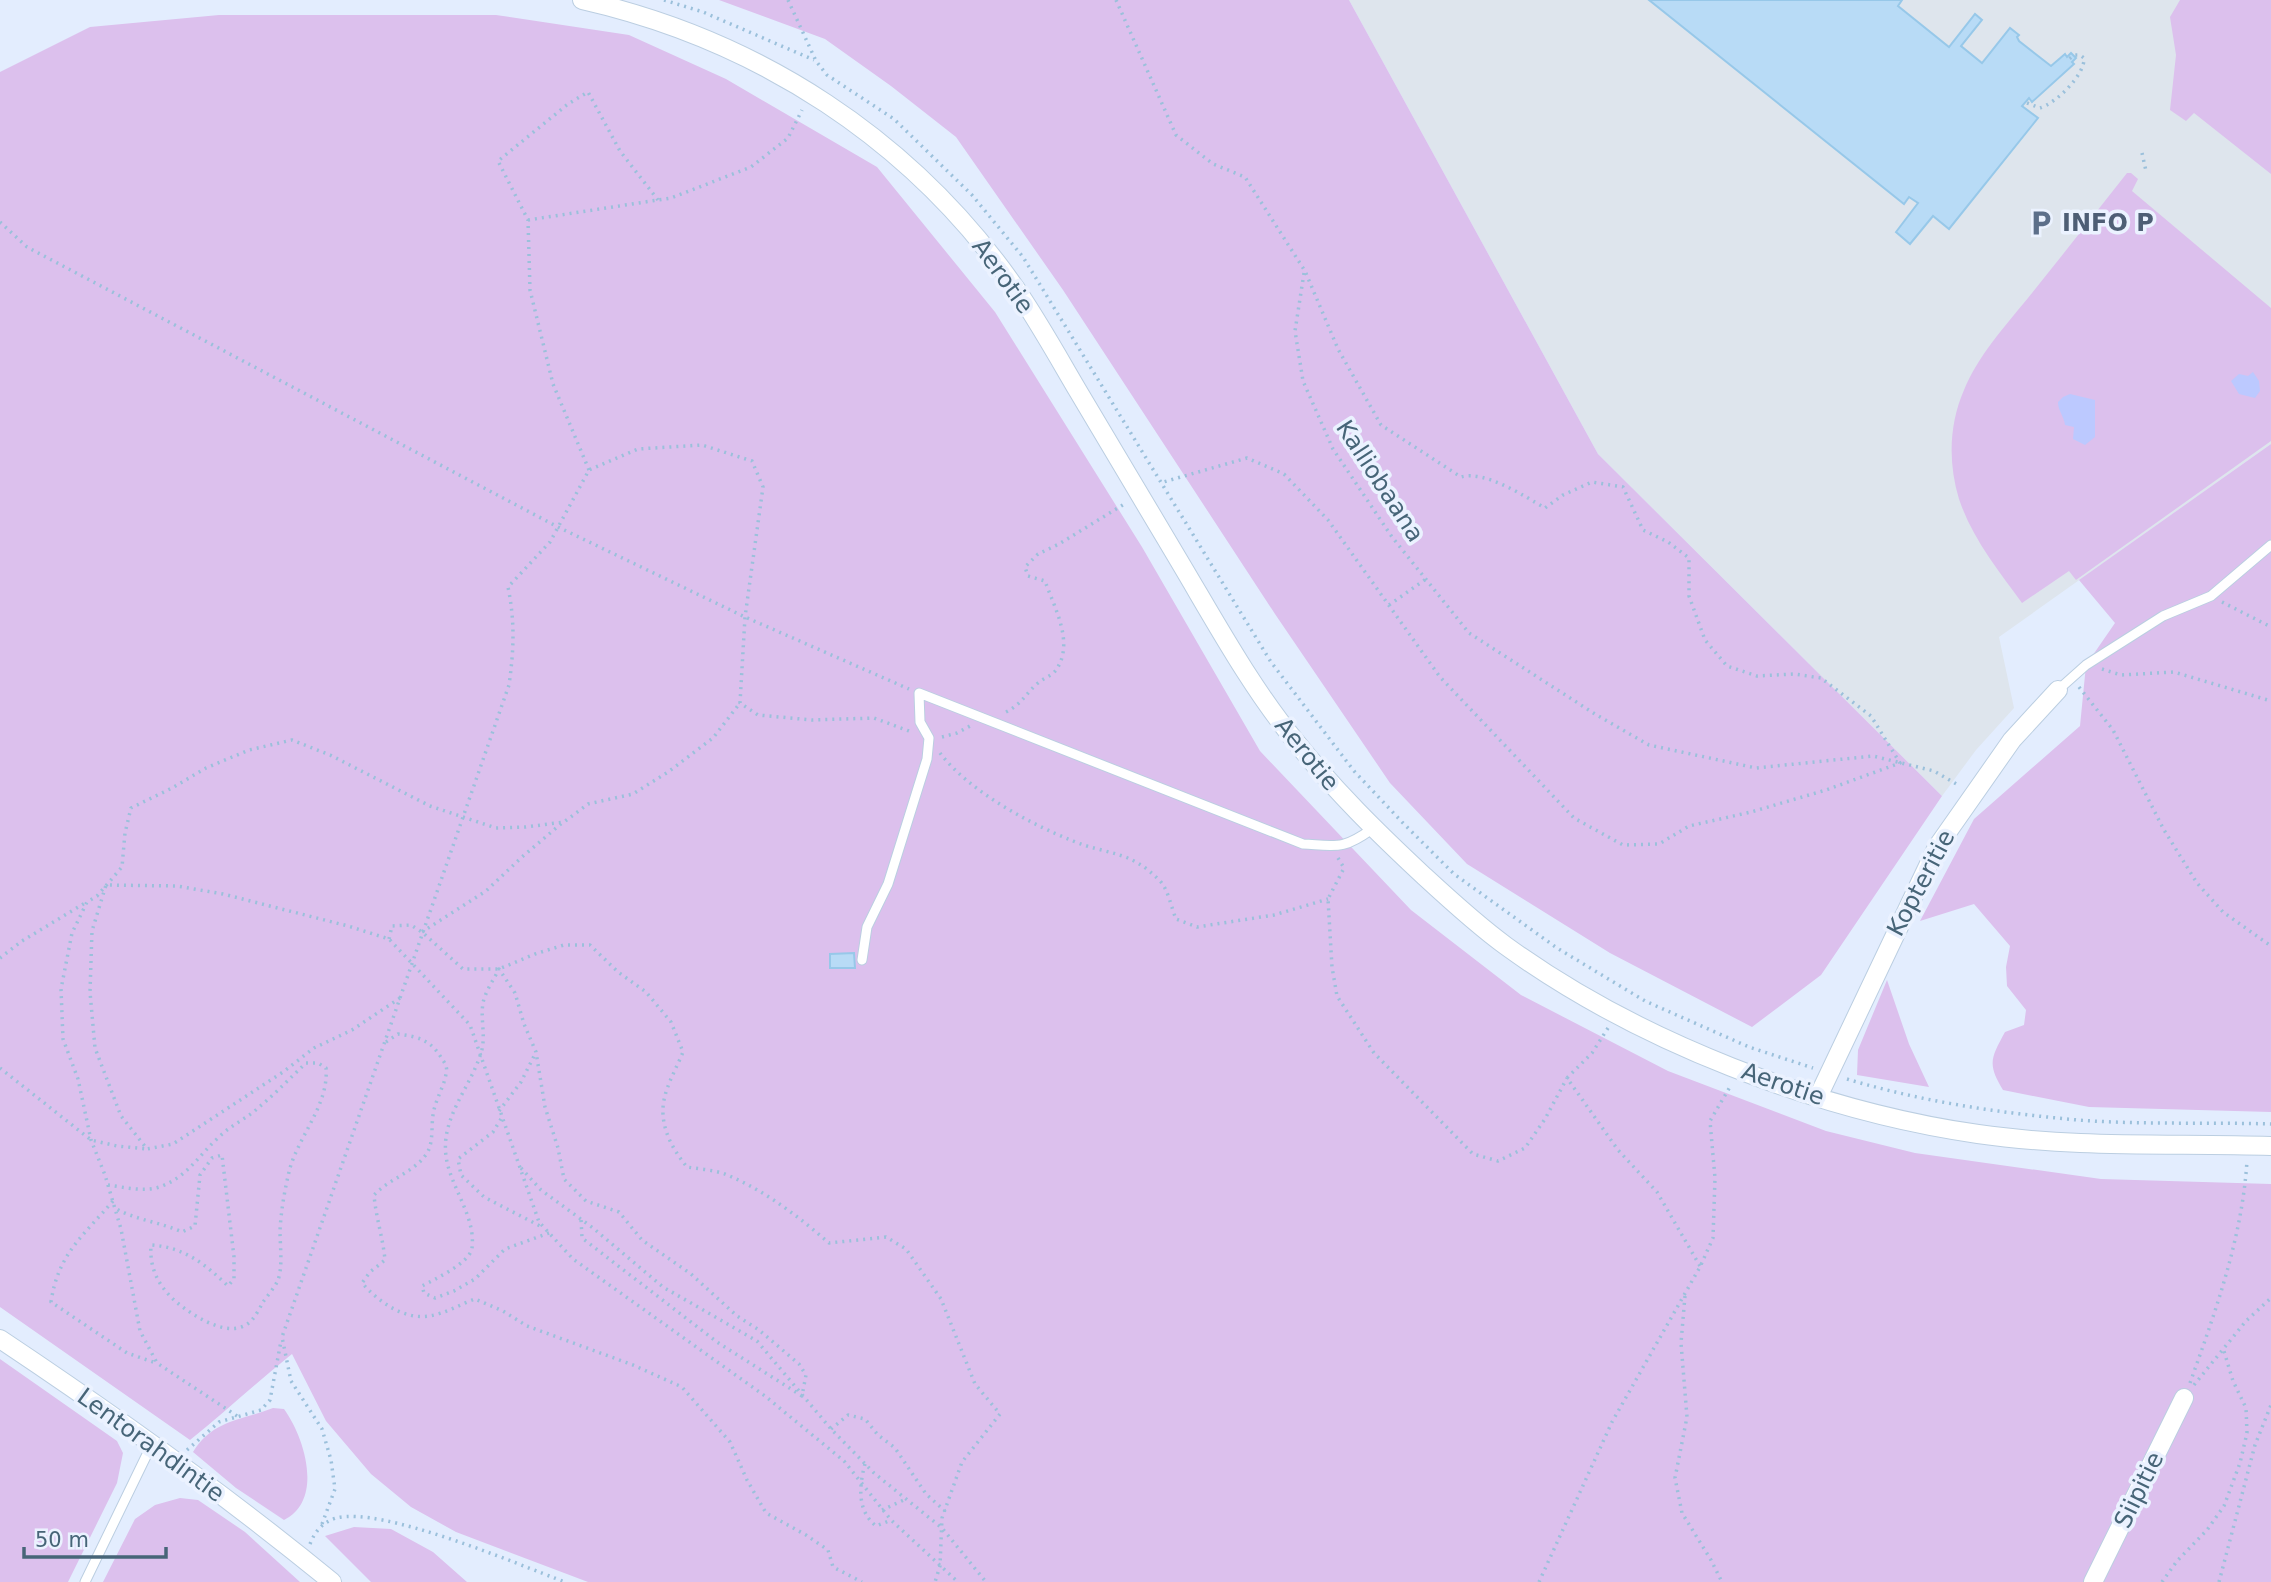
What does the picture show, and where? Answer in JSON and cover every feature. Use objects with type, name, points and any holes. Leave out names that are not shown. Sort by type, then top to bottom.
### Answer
[{"type":"street","name":"Aerotie","points":[[582,0],[652,18],[696,34],[766,66],[852,120],[885,147],[951,210],[989,253],[1030,312],[1254,684],[1292,738],[1372,829],[1465,915],[1508,948],[1617,1014],[1683,1047],[1818,1097],[1919,1123],[1980,1134],[2066,1142],[2271,1146]]},
{"type":"street","name":"Kopteritie","points":[[1818,1097],[1827,1073],[1937,847],[2012,740],[2064,684]]},
{"type":"street","name":"Lentorahdintie","points":[[0,1339],[152,1444],[332,1582]]},
{"type":"street","name":"Siipitie","points":[[2093,1582],[2184,1398]]},
{"type":"lane","points":[[2064,684],[2086,665],[2163,616],[2211,596],[2271,545]]},
{"type":"lane","points":[[862,960],[867,927],[888,884],[933,739],[920,722],[919,693],[1303,844],[1331,846],[1354,843],[1372,829]]},
{"type":"lane","points":[[85,1582],[152,1444]]},
{"type":"path","points":[[664,0],[703,12],[816,61]]},
{"type":"path","points":[[788,0],[816,61],[827,75],[894,119],[972,195],[1023,257],[1270,662],[1354,771],[1454,874],[1557,948],[1645,1001],[1749,1047],[1827,1073],[1888,1091],[1967,1108],[2081,1120],[2271,1124]]},
{"type":"path","points":[[1116,0],[1176,135],[1213,164],[1245,177],[1305,271],[1338,349],[1381,425],[1461,477],[1470,474],[1497,482],[1545,508],[1563,495],[1592,482],[1623,487],[1643,530],[1668,542],[1689,558],[1689,596],[1705,640],[1727,666],[1757,676],[1794,674],[1821,678],[1871,716],[1900,763],[1826,790],[1751,812],[1689,826],[1659,844],[1623,845],[1574,818],[1440,677],[1328,520],[1284,474],[1247,458],[1160,483]]},
{"type":"path","points":[[2027,103],[2040,108],[2056,101],[2084,66],[2085,60],[2082,56],[2076,55],[2069,59]]},
{"type":"path","points":[[589,470],[553,384],[530,290],[528,220],[498,161],[568,104],[588,92],[620,151],[658,200]]},
{"type":"path","points":[[528,220],[671,198],[751,167],[788,138],[811,92]]},
{"type":"path","points":[[2142,153],[2146,171]]},
{"type":"path","points":[[0,222],[27,247],[558,527],[745,617],[919,693]]},
{"type":"path","name":"Kalliobaana","points":[[1305,271],[1295,331],[1303,381],[1333,449],[1392,537],[1469,633],[1595,714],[1649,745],[1756,768],[1873,756],[1934,771],[1973,793]]},
{"type":"path","points":[[175,1461],[219,1422],[261,1410],[271,1400],[282,1338],[462,815],[509,685],[514,647],[513,614],[508,587],[550,542],[589,470],[638,449],[702,444],[752,461],[763,487],[745,617],[740,704],[713,738],[668,772],[633,794],[588,804],[522,857],[486,891],[422,932]]},
{"type":"path","points":[[740,704],[758,715],[812,720],[874,718],[933,739],[957,733],[985,718],[1002,714],[1023,701],[1037,683],[1055,671],[1064,652],[1063,633],[1045,581],[1028,576],[1025,567],[1038,554],[1140,495]]},
{"type":"path","points":[[1390,605],[1426,579]]},
{"type":"path","points":[[2211,596],[2271,627]]},
{"type":"path","points":[[2086,665],[2121,675],[2174,672],[2271,701]]},
{"type":"path","points":[[2064,684],[2113,730],[2164,830],[2197,883],[2223,912],[2271,946]]},
{"type":"path","points":[[933,739],[941,755],[979,791],[1074,842],[1131,858],[1161,881],[1176,919],[1197,927],[1274,915],[1328,899]]},
{"type":"path","points":[[0,957],[97,896],[122,866],[131,808],[206,768],[249,750],[292,740],[330,755],[430,806],[496,828],[564,822]]},
{"type":"path","points":[[1331,846],[1344,868],[1328,899],[1332,967],[1337,996],[1374,1053],[1472,1154],[1498,1161],[1525,1148],[1545,1119],[1567,1078],[1592,1053],[1617,1014]]},
{"type":"path","points":[[106,885],[177,886],[223,894],[388,939],[470,1024],[539,1222],[545,1229],[573,1259],[765,1396],[844,1461],[891,1520],[958,1582]]},
{"type":"path","points":[[106,885],[92,931],[90,992],[95,1048],[121,1116],[147,1149]]},
{"type":"path","points":[[87,902],[72,933],[61,989],[63,1039],[78,1079],[91,1140],[115,1208],[140,1331],[157,1363]]},
{"type":"path","points":[[388,939],[391,926],[411,925],[463,969],[499,969],[564,945],[590,945],[618,972],[646,992],[671,1021],[683,1052],[664,1100],[665,1127],[675,1152],[687,1167],[723,1173],[796,1213],[829,1243],[886,1237],[906,1249],[941,1299],[975,1384],[1000,1414],[962,1461],[945,1511],[940,1566],[935,1582]]},
{"type":"path","points":[[499,969],[515,993],[536,1052],[545,1107],[558,1148],[564,1179],[586,1201],[619,1212],[642,1240],[691,1274],[737,1316],[759,1330],[799,1364],[806,1375],[802,1395]]},
{"type":"path","points":[[499,969],[483,1001],[484,1039],[480,1056],[454,1109],[448,1129],[446,1155],[471,1224],[472,1251],[464,1261],[422,1286],[424,1293],[435,1298],[454,1291],[475,1279],[505,1249],[549,1233]]},
{"type":"path","points":[[0,1068],[91,1140],[147,1149],[173,1144],[314,1048],[352,1030],[401,997]]},
{"type":"path","points":[[385,1044],[398,1034],[422,1038],[435,1046],[445,1062],[447,1072],[433,1115],[427,1155],[383,1185],[374,1195],[385,1260],[370,1272],[362,1283],[376,1299],[400,1312],[428,1316],[475,1298],[527,1326],[633,1365],[682,1387],[730,1442],[766,1513],[828,1550],[833,1567],[862,1582]]},
{"type":"path","points":[[1539,1582],[1612,1422],[1700,1267],[1713,1238],[1715,1178],[1710,1121],[1749,1047]]},
{"type":"path","points":[[499,1111],[521,1082],[536,1052]]},
{"type":"path","points":[[108,1185],[134,1189],[159,1188],[177,1179],[188,1172],[218,1137],[235,1122],[256,1110],[306,1063],[318,1063],[326,1068],[327,1081],[321,1102],[305,1130],[291,1167],[280,1227],[278,1280],[251,1321],[237,1329],[214,1325],[195,1315],[173,1300],[158,1282],[150,1260],[151,1245],[170,1246],[201,1263],[228,1286],[233,1279],[234,1256],[222,1155],[212,1158],[200,1175],[195,1226],[182,1232],[155,1221],[127,1216],[115,1208]]},
{"type":"path","points":[[1567,1078],[1618,1150],[1657,1192],[1700,1267]]},
{"type":"path","points":[[502,1118],[493,1132],[458,1159],[461,1175],[484,1196],[545,1229]]},
{"type":"path","points":[[519,1167],[541,1190],[581,1219],[663,1287],[757,1341],[831,1429],[865,1464],[942,1528],[986,1582]]},
{"type":"path","points":[[2184,1398],[2228,1270],[2244,1202],[2246,1173]]},
{"type":"path","points":[[113,1201],[68,1253],[55,1278],[51,1302],[127,1353],[157,1363],[237,1416]]},
{"type":"path","points":[[581,1219],[582,1238],[598,1251],[717,1342],[802,1395]]},
{"type":"path","points":[[1685,1294],[1681,1343],[1687,1417],[1675,1478],[1682,1513],[1711,1560],[1721,1582]]},
{"type":"path","points":[[2184,1398],[2223,1348],[2271,1298]]},
{"type":"path","points":[[282,1338],[291,1381],[323,1429],[335,1489],[322,1524],[309,1549],[301,1556]]},
{"type":"path","points":[[2162,1582],[2177,1560],[2207,1530],[2224,1506],[2240,1462],[2247,1433],[2246,1408],[2233,1381],[2223,1348]]},
{"type":"path","points":[[2219,1582],[2255,1445],[2271,1405]]},
{"type":"path","points":[[831,1429],[848,1415],[865,1419],[878,1435],[895,1448],[926,1494],[945,1511]]},
{"type":"path","points":[[865,1464],[860,1481],[861,1502],[866,1518],[876,1526],[891,1520]]},
{"type":"path","points":[[882,1510],[906,1499]]},
{"type":"path","points":[[322,1524],[338,1518],[362,1518],[401,1525],[425,1531],[565,1582]]},
{"type":"shaded area","points":[[719,0],[1349,0],[1598,454],[1942,796],[1821,975],[1752,1027],[1610,953],[1467,864],[1390,783],[1275,614],[1063,290],[956,137],[825,39]]},
{"type":"shaded area","points":[[1349,0],[2217,0],[2271,37],[2271,444],[1999,637],[2014,708],[1976,750],[1942,796],[1598,454]]},
{"type":"shaded area","points":[[2180,0],[2271,0],[2271,174],[2194,113],[2186,121],[2170,110],[2176,55],[2170,17]]},
{"type":"shaded area","points":[[219,15],[496,15],[629,35],[726,79],[877,167],[995,312],[1142,547],[1260,751],[1411,910],[1521,995],[1668,1071],[1826,1131],[1915,1153],[2101,1179],[2271,1184],[2271,1582],[588,1582],[456,1532],[411,1507],[371,1474],[326,1421],[292,1354],[190,1440],[0,1307],[0,72],[90,27]]},
{"type":"shaded area","points":[[2127,173],[2138,179],[2132,191],[2271,308],[2271,441],[2076,580],[2069,571],[2022,603],[1978,540],[1964,513],[1953,472],[1955,416],[1964,390],[1984,353]]},
{"type":"shaded area","points":[[2271,444],[2271,1112],[2089,1107],[2003,1090],[1993,1067],[1994,1055],[2005,1032],[2024,1025],[2026,1010],[2007,986],[2006,967],[2010,946],[1974,904],[1920,921],[1974,819],[2080,726],[2086,665],[2115,623],[2079,580]]},
{"type":"shaded area","points":[[1887,980],[1909,1044],[1929,1087],[1857,1075],[1858,1050]]},
{"type":"shaded area","points":[[0,1359],[117,1441],[123,1453],[117,1483],[68,1582],[0,1582]]},
{"type":"shaded area","points":[[273,1408],[284,1409],[292,1421],[307,1468],[304,1498],[296,1511],[284,1520],[236,1488],[193,1452],[209,1433],[218,1427]]},
{"type":"shaded area","points":[[180,1498],[198,1500],[245,1532],[300,1582],[103,1582],[135,1519],[155,1505]]},
{"type":"shaded area","points":[[354,1527],[391,1529],[433,1552],[467,1582],[371,1582],[325,1536]]},
{"type":"sand","points":[[2253,372],[2259,381],[2260,391],[2255,398],[2239,394],[2231,381],[2239,374],[2248,376]]},
{"type":"sand","points":[[2070,394],[2095,400],[2095,437],[2085,445],[2073,439],[2074,427],[2065,425],[2059,408],[2058,402]]},
{"type":"building","points":[[1649,0],[1902,0],[1898,6],[1949,47],[1975,14],[1982,20],[1961,46],[1982,63],[2010,28],[2019,35],[2019,41],[2051,66],[2065,54],[2067,57],[2071,53],[2076,58],[2072,62],[2074,64],[2032,102],[2029,98],[2022,106],[2038,118],[1949,229],[1933,216],[1910,244],[1896,232],[1918,203],[1909,197],[1904,204]]},
{"type":"building","points":[[854,953],[855,968],[830,968],[830,954]]},
{"type":"place","name":"INFO P","points":[[2041,223]]}]
